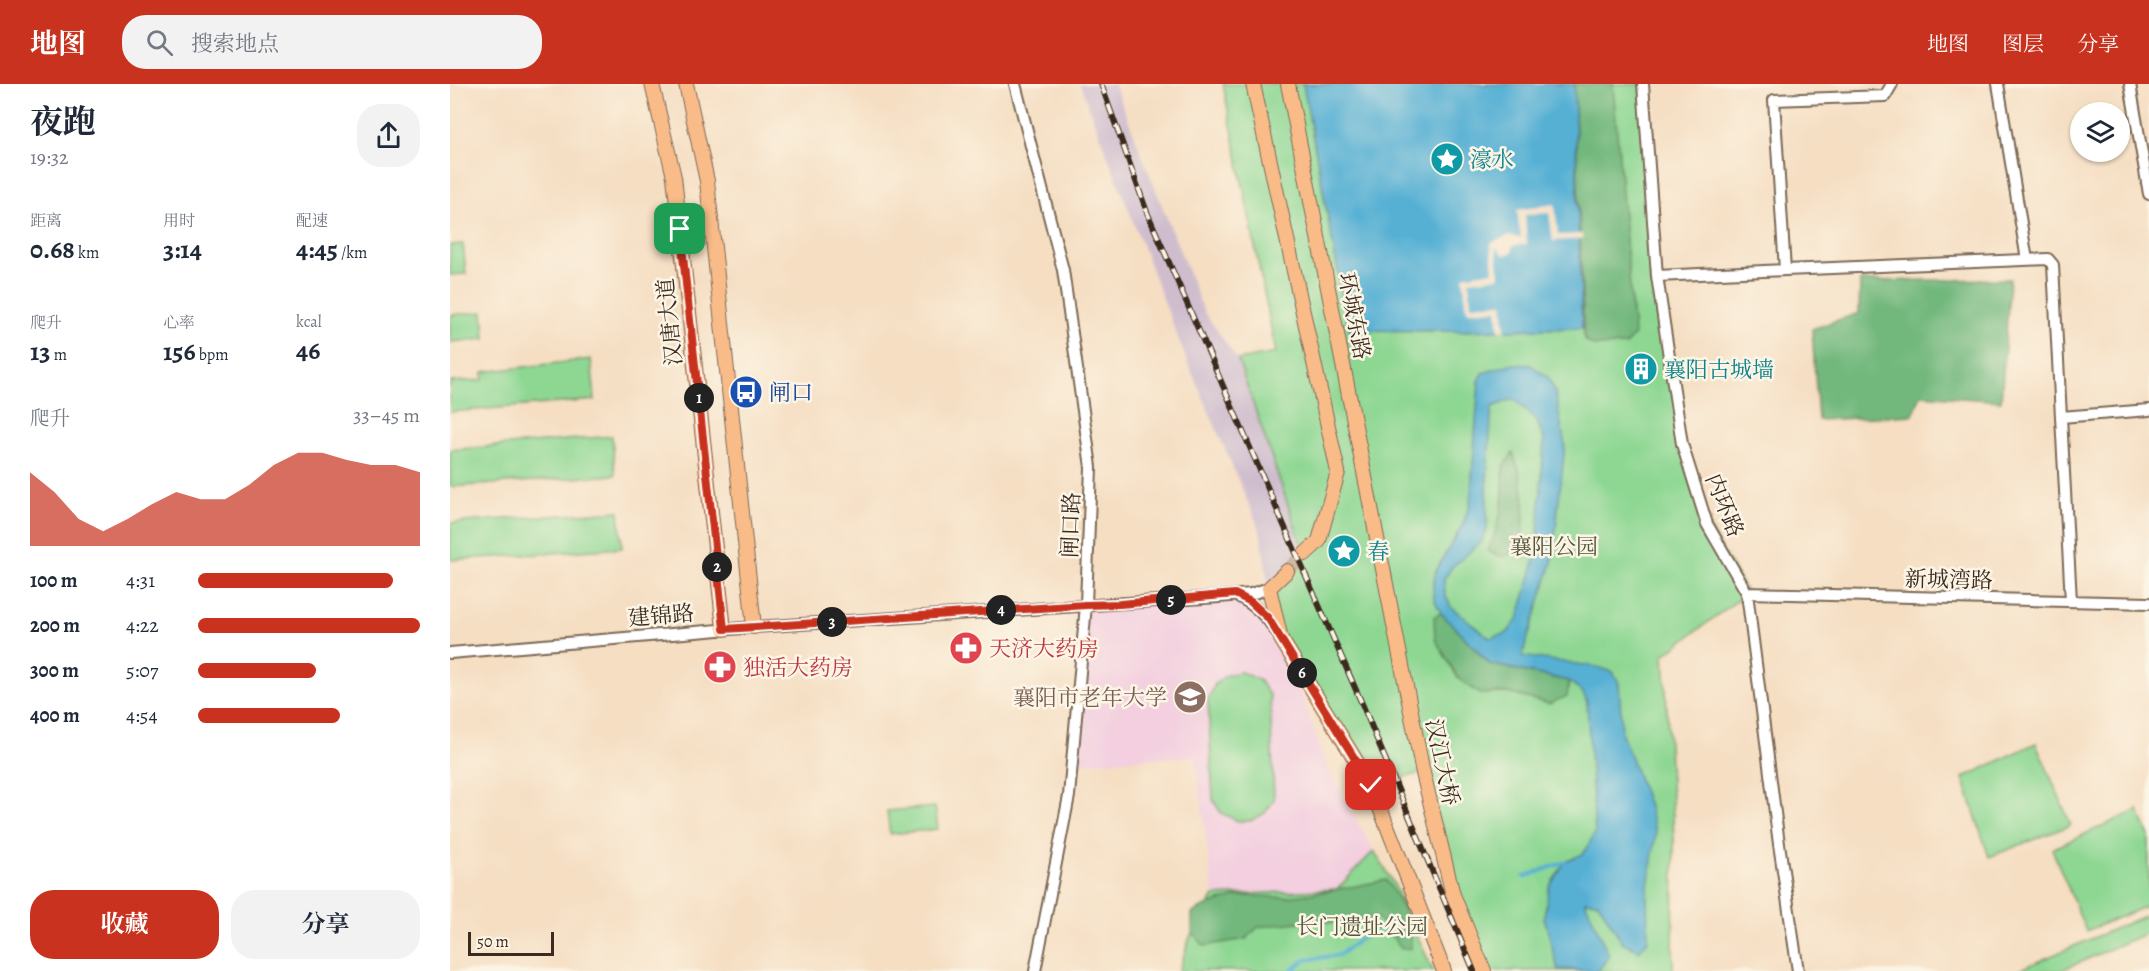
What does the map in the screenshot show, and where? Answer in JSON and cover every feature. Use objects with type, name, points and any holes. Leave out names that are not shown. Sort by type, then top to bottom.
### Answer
[{"type":"main road","name":"汉唐大道","points":[[652,84],[674,177],[724,629]]},
{"type":"main road","points":[[686,84],[707,181],[754,627]]},
{"type":"main road","points":[[1253,84],[1338,472],[1319,541],[1305,554]]},
{"type":"main road","name":"环城东路","points":[[1288,84],[1380,556]]},
{"type":"main road","name":"汉江大桥","points":[[1380,556],[1423,773],[1453,895],[1484,971]]},
{"type":"main road","points":[[1287,570],[1269,588],[1281,639],[1371,785],[1444,971]]},
{"type":"street","name":"闸口路","points":[[1016,84],[1063,270],[1091,467],[1086,605],[1069,796],[1035,971]]},
{"type":"street","name":"内环路","points":[[1643,84],[1658,276],[1682,444],[1707,525],[1747,593],[1779,844],[1798,971]]},
{"type":"street","points":[[1785,270],[1774,100],[1885,96],[1892,84]]},
{"type":"street","points":[[1998,84],[2027,260]]},
{"type":"street","points":[[2130,84],[2149,194]]},
{"type":"street","points":[[1658,276],[2048,259],[2053,265],[2071,601]]},
{"type":"street","points":[[2061,417],[2149,410]]},
{"type":"street","name":"建锦路","points":[[450,652],[724,629],[1251,594],[1269,588]]},
{"type":"street","name":"新城湾路","points":[[1747,593],[2149,603]]},
{"type":"street","points":[[1235,594],[1258,608],[1268,618],[1281,639]]},
{"type":"shaded area","points":[[1080,84],[1114,84],[1204,312],[1238,360],[1305,554],[1269,588],[1260,530],[1187,361]]},
{"type":"shaded area","name":"襄阳市老年大学","points":[[1219,597],[1251,602],[1281,639],[1328,769],[1374,851],[1337,889],[1214,896],[1195,756],[1072,763],[1086,605]]},
{"type":"green space","name":"襄阳公园","points":[[1223,84],[1303,84],[1349,330],[1455,331],[1582,328],[1574,84],[1643,84],[1657,276],[1682,444],[1707,524],[1747,593],[1664,655],[1674,838],[1673,971],[1484,971],[1453,895],[1422,773],[1371,785],[1281,639],[1269,588],[1305,554],[1238,360],[1276,353]]},
{"type":"green space","points":[[1574,84],[1613,84],[1634,335],[1626,345],[1594,346],[1584,340]]},
{"type":"green space","points":[[463,244],[466,274],[450,275],[450,245]]},
{"type":"green space","points":[[2010,279],[2001,401],[1921,395],[1913,415],[1818,420],[1812,329],[1859,313],[1860,281]]},
{"type":"green space","points":[[483,312],[485,339],[450,342],[450,315]]},
{"type":"green space","points":[[591,359],[595,400],[450,412],[450,382],[483,380],[483,372]]},
{"type":"green space","points":[[612,436],[615,475],[450,487],[450,450]]},
{"type":"green space","points":[[1513,453],[1523,489],[1524,525],[1519,549],[1503,557],[1487,551],[1501,510],[1503,467]]},
{"type":"green space","points":[[619,511],[622,548],[450,560],[450,523]]},
{"type":"green space","points":[[1441,613],[1490,664],[1569,681],[1567,696],[1549,704],[1508,693],[1480,694],[1458,678],[1435,639],[1434,617]]},
{"type":"green space","points":[[1241,672],[1259,680],[1270,696],[1274,800],[1265,813],[1250,821],[1238,821],[1221,813],[1213,800],[1208,700],[1215,684],[1227,675]]},
{"type":"green space","points":[[2036,743],[2071,825],[1989,857],[1963,778]]},
{"type":"green space","points":[[935,807],[938,829],[890,834],[887,811]]},
{"type":"green space","points":[[2138,810],[2149,836],[2149,905],[2086,931],[2052,849]]},
{"type":"green space","name":"长门遗址公园","points":[[1374,851],[1395,886],[1433,971],[1179,971],[1190,937],[1214,896],[1337,889]]},
{"type":"green space","points":[[1386,880],[1404,912],[1411,948],[1402,949],[1376,916],[1340,924],[1313,920],[1258,927],[1246,939],[1204,946],[1192,932],[1192,913],[1229,898],[1286,897]]},
{"type":"green space","points":[[2149,914],[2149,932],[2060,971],[2016,971]]},
{"type":"water","name":"濠水","points":[[1303,84],[1574,84],[1582,328],[1455,331],[1349,330]]},
{"type":"water","points":[[1510,364],[1531,365],[1548,377],[1555,392],[1565,445],[1552,563],[1522,656],[1597,667],[1613,672],[1619,683],[1622,734],[1648,803],[1656,833],[1647,894],[1648,940],[1639,951],[1622,942],[1598,902],[1585,901],[1609,956],[1598,971],[1558,969],[1544,917],[1549,887],[1565,862],[1583,854],[1595,833],[1587,702],[1583,693],[1569,681],[1490,664],[1441,613],[1434,599],[1433,586],[1436,570],[1463,524],[1470,504],[1479,381],[1483,373]],"holes":[[[1513,399],[1536,419],[1544,439],[1538,537],[1532,572],[1518,619],[1507,633],[1490,638],[1451,607],[1445,594],[1444,579],[1452,567],[1482,541],[1487,530],[1487,480],[1492,407]]]},
{"type":"pier","points":[[1555,204],[1558,235],[1582,234],[1583,239],[1553,241],[1549,213],[1525,215],[1527,244],[1513,245],[1512,252],[1504,255],[1496,247],[1500,277],[1469,281],[1471,305],[1503,303],[1505,330],[1499,330],[1497,310],[1467,311],[1463,276],[1493,271],[1491,243],[1508,236],[1521,238],[1517,210]]},
{"type":"waterway","points":[[1524,877],[1565,862]]},
{"type":"waterway","points":[[1291,971],[1305,960],[1339,955],[1375,928],[1393,929]]},
{"type":"tunnel","points":[[1287,571],[1305,554]]},
{"type":"railway","points":[[1101,84],[1147,212],[1363,706],[1474,971]]},
{"type":"place","name":"濠水","points":[[1447,159]]},
{"type":"place","name":"襄阳古城墙","points":[[1641,369]]},
{"type":"place","name":"闸口","points":[[746,392]]},
{"type":"place","name":"春","points":[[1344,551]]},
{"type":"place","name":"天济大药房","points":[[966,648]]},
{"type":"place","name":"独活大药房","points":[[720,667]]},
{"type":"place","name":"襄阳市老年大学","points":[[1190,697]]},
{"type":"route","points":[[680,229],[724,629],[1120,604],[1235,594],[1251,602],[1268,618],[1371,785]]}]
